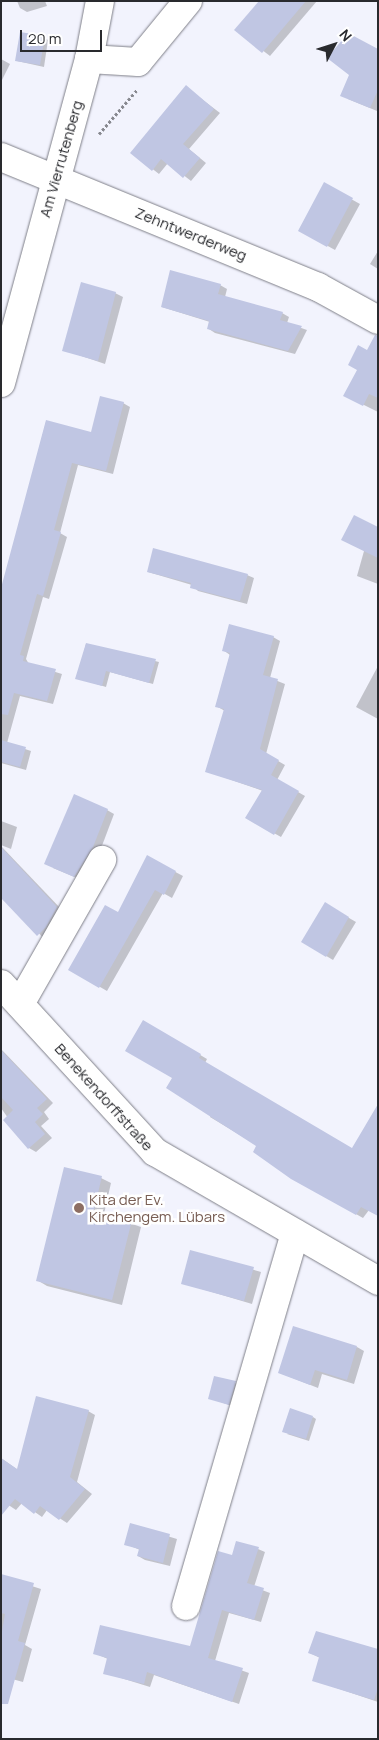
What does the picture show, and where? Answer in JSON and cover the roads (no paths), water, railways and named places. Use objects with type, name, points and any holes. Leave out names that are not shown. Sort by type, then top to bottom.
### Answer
[{"type":"street","name":"Am Vierrutenberg","points":[[1,383],[54,179],[89,59],[100,1]]},
{"type":"street","points":[[89,59],[138,62],[188,1]]},
{"type":"street","name":"Zehntwerderweg","points":[[1,157],[309,284],[378,320]]},
{"type":"street","points":[[20,1004],[102,860]]},
{"type":"street","name":"Benekendorffstraße","points":[[1,984],[155,1152],[378,1281]]},
{"type":"street","points":[[186,1606],[295,1234]]},
{"type":"place","name":"Kita der Ev. Kirchengem. Lübars","points":[[79,1208]]}]
